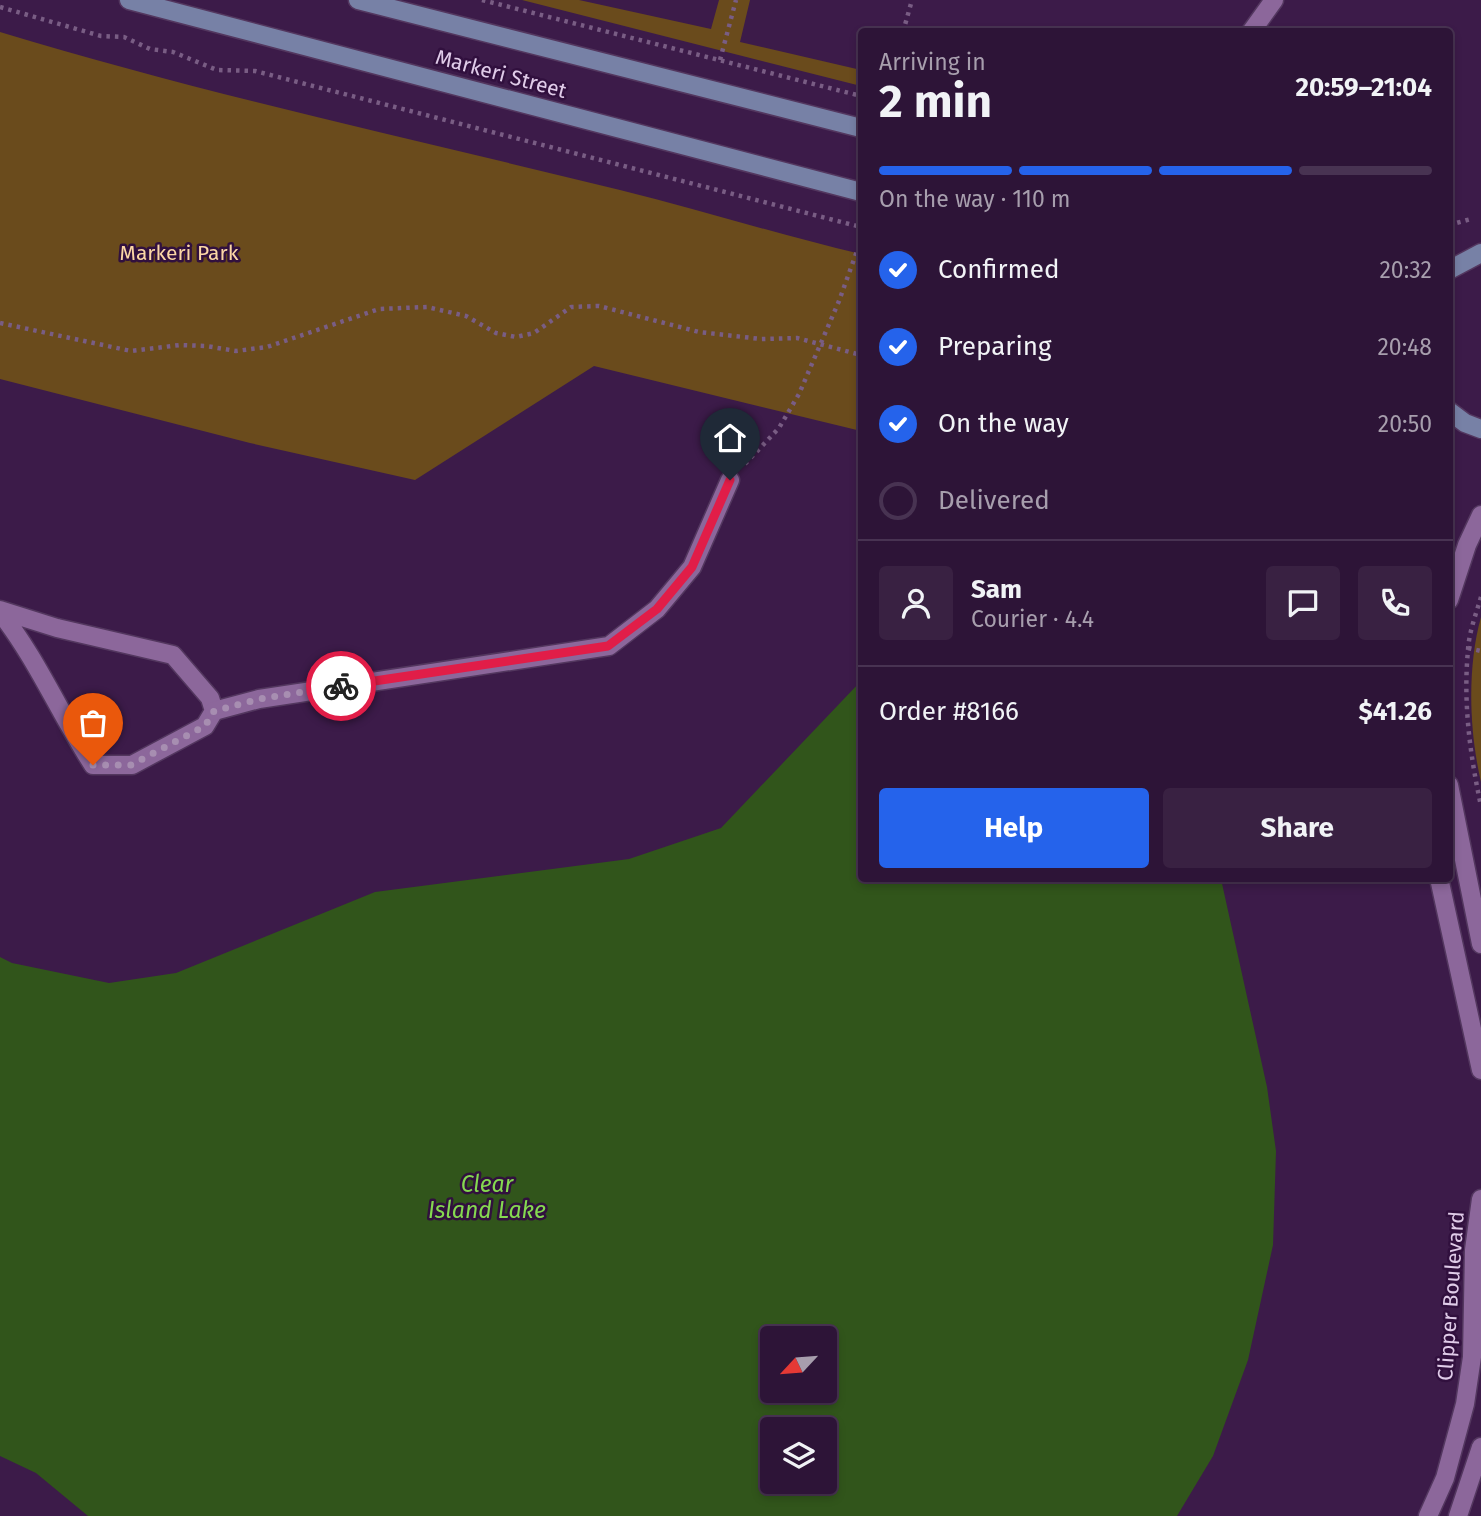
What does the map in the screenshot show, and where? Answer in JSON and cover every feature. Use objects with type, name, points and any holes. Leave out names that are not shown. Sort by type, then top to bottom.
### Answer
[{"type":"main road","name":"Markeri Street","points":[[129,0],[858,191]]},
{"type":"main road","name":"Markeri Street","points":[[358,0],[858,127]]},
{"type":"main road","points":[[1453,268],[1481,252]]},
{"type":"main road","points":[[1453,414],[1465,423],[1481,429]]},
{"type":"street","points":[[1254,28],[1274,0]]},
{"type":"street","points":[[0,611],[25,643],[72,734],[93,765],[131,765],[205,726],[214,711],[271,697],[608,646],[657,609],[692,567],[730,480]]},
{"type":"street","points":[[1453,588],[1481,514]]},
{"type":"street","points":[[0,611],[57,628],[173,655],[209,698],[214,711]]},
{"type":"street","points":[[1453,805],[1481,944]]},
{"type":"street","points":[[1439,882],[1481,1070]]},
{"type":"street","name":"Clipper Boulevard","points":[[1428,1516],[1445,1478],[1465,1404],[1472,1357],[1481,1199]]},
{"type":"street","points":[[1458,1516],[1481,1447]]},
{"type":"path","points":[[482,0],[858,95]]},
{"type":"path","points":[[720,61],[736,0]]},
{"type":"path","points":[[904,28],[912,0]]},
{"type":"path","points":[[0,7],[101,36],[124,37],[150,49],[173,52],[217,70],[255,71],[858,226]]},
{"type":"path","points":[[1453,224],[1471,219]]},
{"type":"path","points":[[730,480],[779,428],[799,394],[858,248]]},
{"type":"path","points":[[0,323],[131,351],[180,345],[236,351],[267,347],[379,309],[427,307],[466,317],[496,333],[516,337],[534,332],[570,307],[599,306],[699,332],[761,339],[797,338],[858,354]]},
{"type":"path","points":[[1481,597],[1468,648],[1469,747],[1481,806]]},
{"type":"path","points":[[1468,648],[1481,651]]},
{"type":"green space","points":[[522,0],[579,0],[711,29],[719,0],[750,0],[740,42],[858,69],[858,85]]},
{"type":"green space","name":"Markeri Park","points":[[0,32],[231,96],[620,190],[858,253],[858,430],[594,366],[415,480],[250,443],[0,379]]},
{"type":"green space","points":[[1481,617],[1481,782],[1474,742],[1471,699],[1473,657]]},
{"type":"water","name":"Clear Island Lake","points":[[858,684],[858,882],[1222,882],[1267,1087],[1276,1151],[1273,1245],[1248,1360],[1213,1456],[1177,1516],[88,1516],[36,1473],[0,1456],[0,957],[12,963],[109,983],[176,973],[375,892],[629,859],[721,828]]},
{"type":"way so far","points":[[93,765],[131,765],[205,726],[214,711],[259,699],[341,686]]},
{"type":"route","points":[[341,686],[397,676],[519,662],[608,646],[657,609],[692,567],[730,480]]}]
